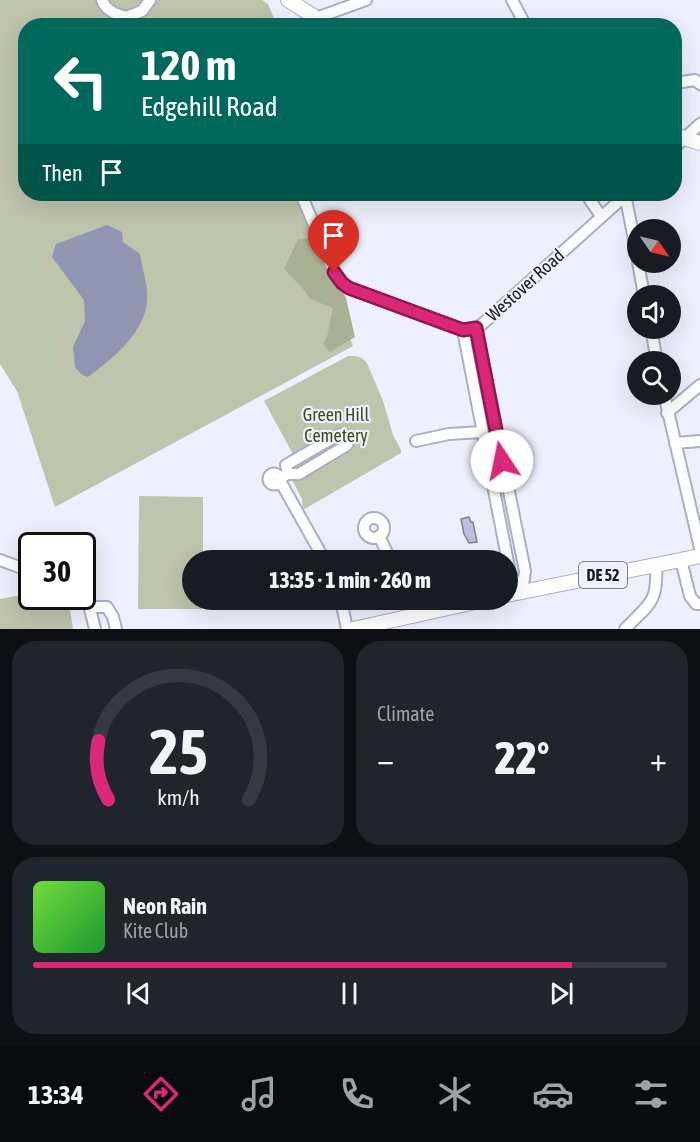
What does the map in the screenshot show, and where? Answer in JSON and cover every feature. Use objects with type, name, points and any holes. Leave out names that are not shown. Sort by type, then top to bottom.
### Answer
[{"type":"main road","points":[[288,0],[308,18]]},
{"type":"main road","points":[[682,141],[700,143]]},
{"type":"main road","name":"DE 52","points":[[518,593],[700,556]]},
{"type":"main road","points":[[353,629],[388,625],[417,614],[436,610]]},
{"type":"street","points":[[102,0],[104,7],[115,14],[126,17],[142,10],[150,0]]},
{"type":"street","points":[[323,18],[366,0]]},
{"type":"street","points":[[513,0],[522,18]]},
{"type":"street","points":[[682,82],[695,80],[700,84]]},
{"type":"street","points":[[682,137],[700,124]]},
{"type":"street","points":[[304,201],[334,272],[342,283],[349,288],[463,330],[476,328]]},
{"type":"street","points":[[592,201],[601,216]]},
{"type":"street","name":"Westover Road","points":[[522,592],[525,571],[476,328],[617,201]]},
{"type":"street","points":[[626,201],[630,219]]},
{"type":"street","points":[[463,330],[510,573],[522,592]]},
{"type":"street","points":[[668,413],[700,385]]},
{"type":"street","points":[[666,405],[700,548]]},
{"type":"street","points":[[416,441],[449,434],[482,432]]},
{"type":"street","points":[[284,477],[299,474],[346,445],[349,440],[347,436],[338,435],[286,465],[284,477],[320,550]]},
{"type":"street","points":[[675,443],[700,441]]},
{"type":"street","points":[[379,536],[386,550]]},
{"type":"street","points":[[0,560],[18,567]]},
{"type":"street","points":[[681,560],[690,596],[696,604],[700,604]]},
{"type":"street","points":[[625,629],[654,597],[657,587],[656,565]]},
{"type":"street","points":[[96,607],[107,607],[116,629]]},
{"type":"street","points":[[91,610],[94,629]]},
{"type":"street","points":[[343,610],[347,629]]},
{"type":"street","points":[[415,610],[417,614]]},
{"type":"green space","points":[[0,0],[262,0],[268,4],[274,18],[18,18],[18,201],[298,201],[353,346],[55,507],[17,391],[0,364]]},
{"type":"green space","points":[[316,238],[346,298],[355,337],[330,352],[323,344],[327,337],[333,308],[310,299],[284,269],[298,239]]},
{"type":"green space","name":"Green Hill Cemetery","points":[[348,356],[358,357],[367,363],[401,453],[303,510],[302,499],[291,478],[294,456],[264,401]]},
{"type":"green space","points":[[139,496],[203,497],[203,550],[182,550],[182,609],[138,609]]},
{"type":"green space","points":[[18,596],[18,610],[70,610],[73,629],[0,629],[0,599]]},
{"type":"water","points":[[107,225],[122,232],[123,242],[140,254],[147,291],[146,309],[142,321],[127,342],[88,377],[82,375],[75,367],[73,347],[85,321],[84,300],[52,257],[56,244]]},
{"type":"building","points":[[469,517],[473,522],[477,542],[469,543],[464,534],[461,519]]},
{"type":"route","points":[[334,272],[349,288],[463,330],[476,328],[502,461]]}]
